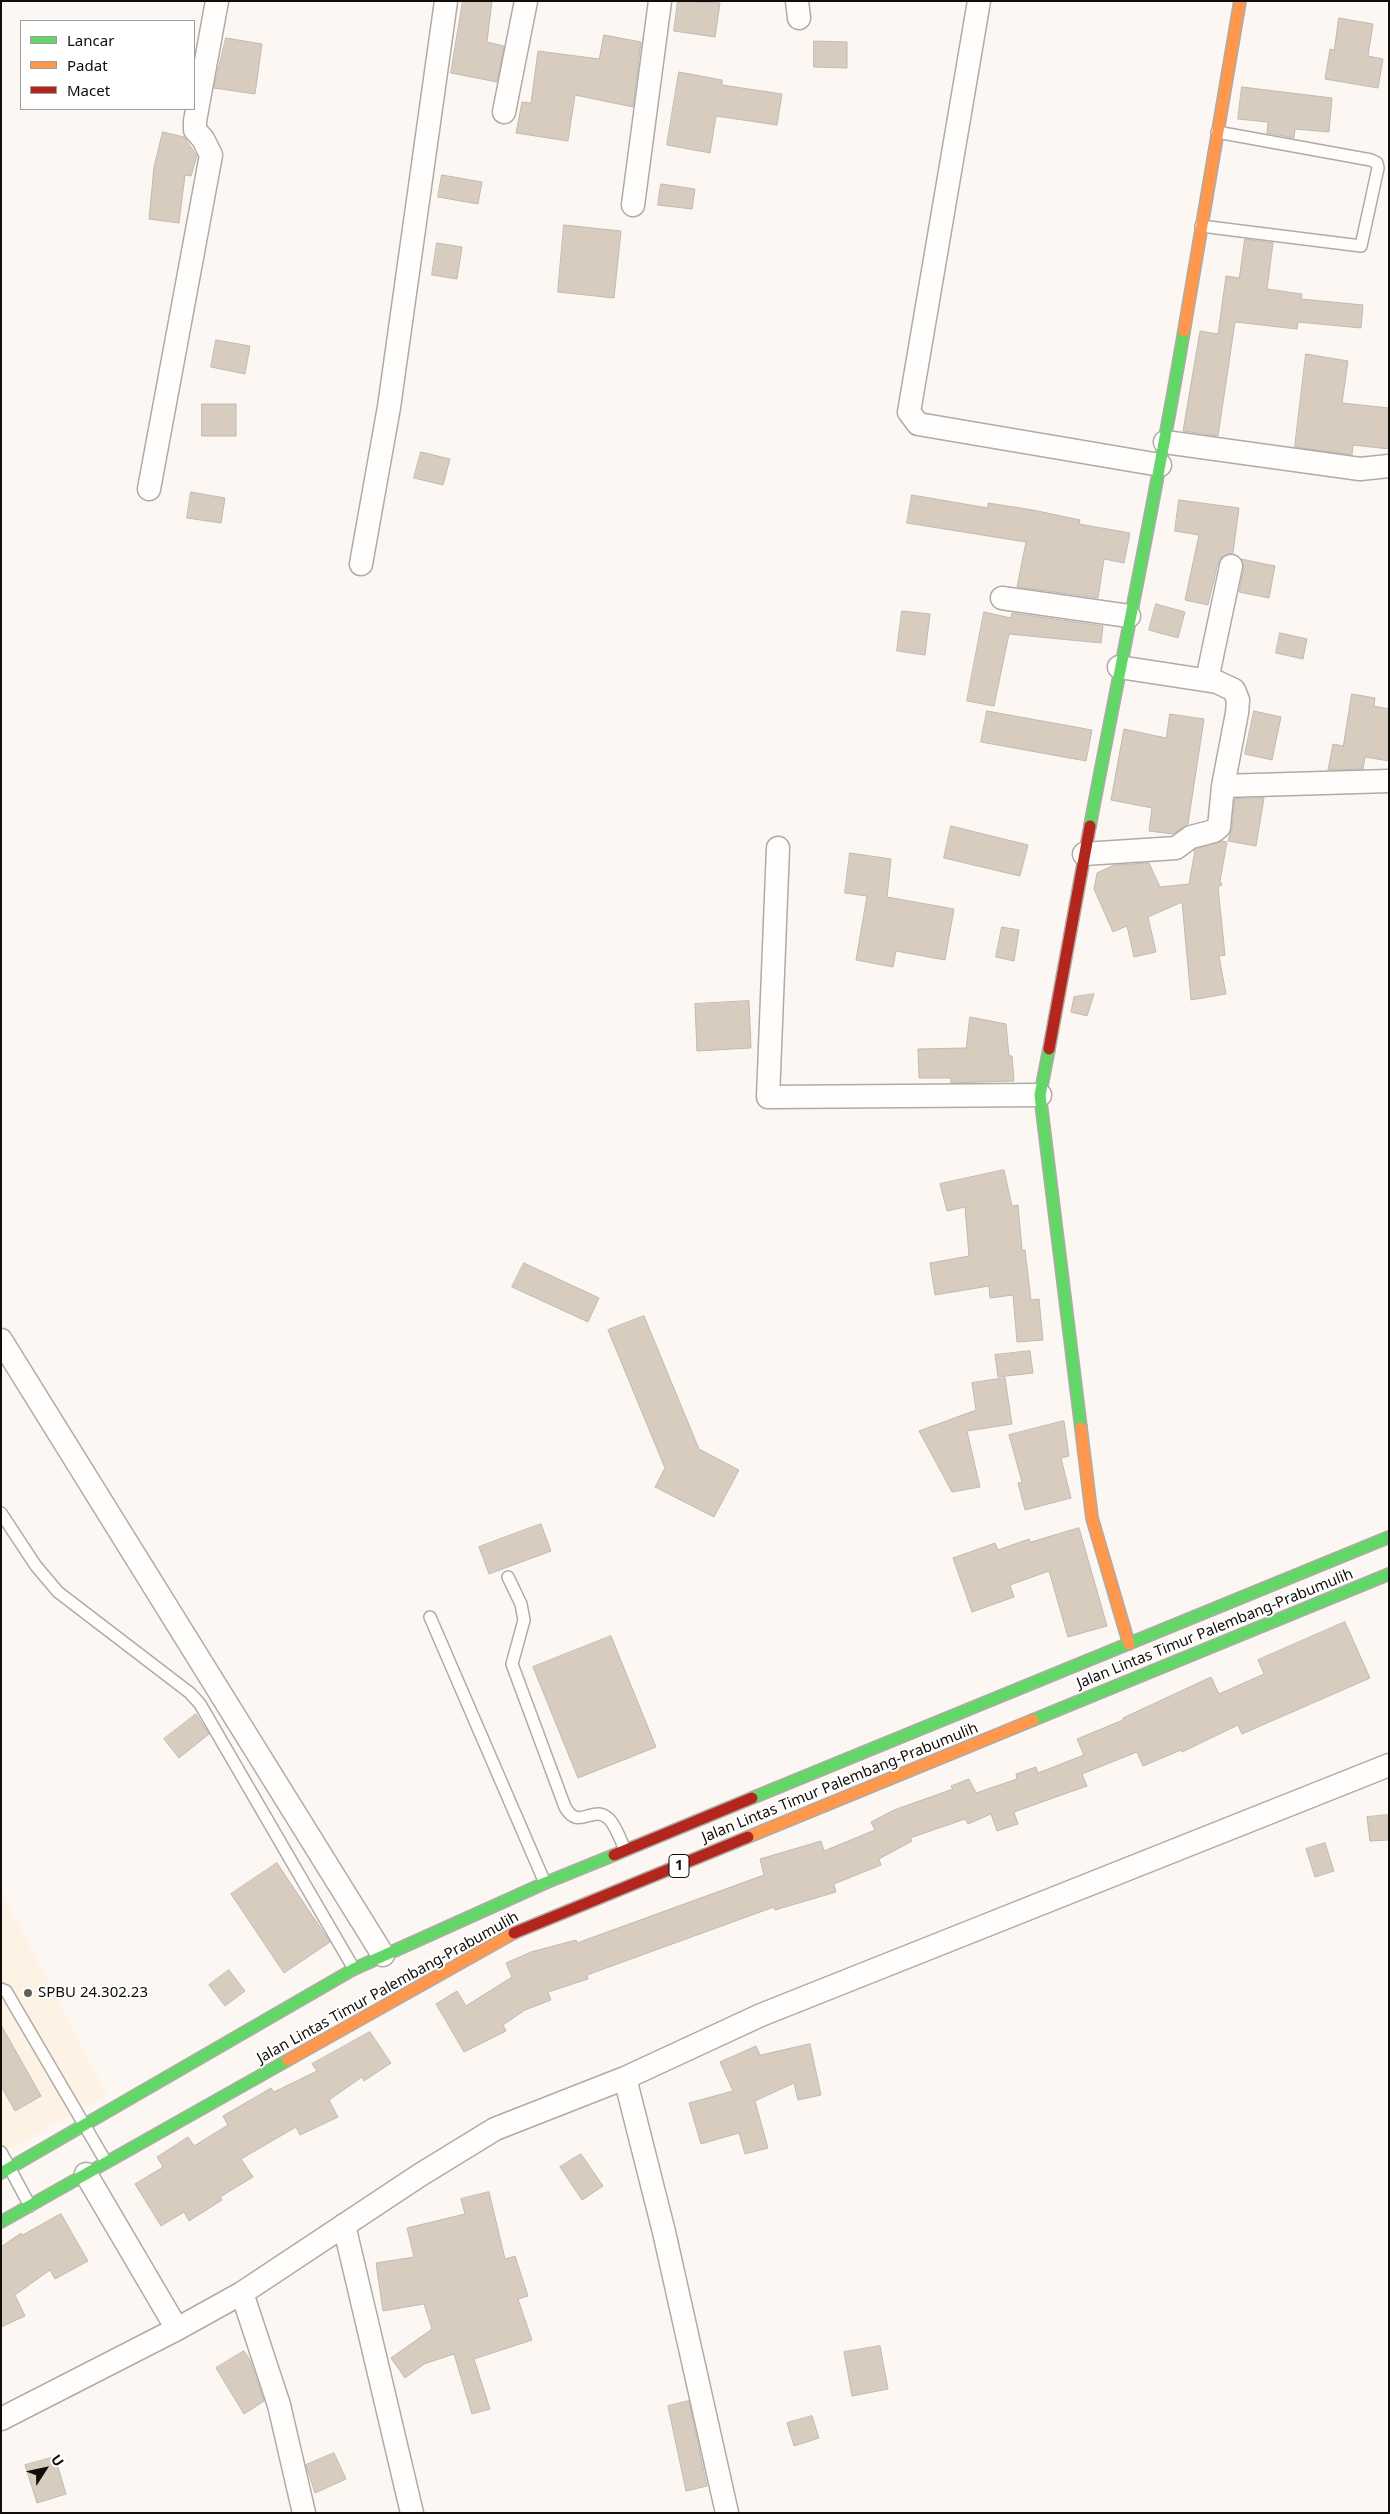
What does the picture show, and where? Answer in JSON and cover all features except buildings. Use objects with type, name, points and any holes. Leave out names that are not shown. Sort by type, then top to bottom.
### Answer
[{"type":"main road","points":[[1129,1644],[1092,1518],[1040,1095],[1119,667],[1165,442],[1240,1]]},
{"type":"main road","name":"Jalan Lintas Timur Palembang-Prabumulih","points":[[6,2171],[354,1968],[545,1883],[1389,1537]]},
{"type":"main road","name":"Jalan Lintas Timur Palembang-Prabumulih","points":[[1,2222],[510,1935],[1389,1574]]},
{"type":"street","points":[[149,489],[211,155],[203,139],[195,130],[195,121],[217,1]]},
{"type":"street","points":[[361,564],[389,408],[446,1]]},
{"type":"street","points":[[504,112],[526,1]]},
{"type":"street","points":[[634,205],[660,1]]},
{"type":"street","points":[[979,1],[909,412],[918,424],[1160,465]]},
{"type":"street","points":[[1165,442],[1360,469],[1389,466]]},
{"type":"street","points":[[1207,680],[1231,566]]},
{"type":"street","points":[[1002,598],[1129,616]]},
{"type":"street","points":[[1084,854],[1154,848],[1170,850],[1198,834],[1214,831],[1219,827],[1223,786],[1238,700],[1234,690],[1207,680],[1119,667]]},
{"type":"street","points":[[1223,786],[1389,782]]},
{"type":"street","points":[[778,848],[768,1097],[1040,1095]]},
{"type":"street","points":[[1,1340],[383,1955]]},
{"type":"street","points":[[1,2419],[177,2330],[242,2293],[420,2175],[495,2129],[625,2078],[761,2015],[1389,1765]]},
{"type":"street","points":[[625,2078],[664,2232],[727,2513]]},
{"type":"street","points":[[86,2174],[177,2330]]},
{"type":"street","points":[[344,2225],[412,2513]]},
{"type":"street","points":[[242,2293],[279,2405],[304,2513]]},
{"type":"lane","points":[[1201,226],[1361,246],[1378,168],[1377,163],[1371,160],[1217,132]]},
{"type":"lane","points":[[1,1513],[36,1566],[58,1592],[190,1692],[200,1704],[354,1968]]},
{"type":"lane","points":[[508,1578],[521,1604],[524,1620],[512,1664],[566,1807],[570,1816],[576,1818],[603,1814],[610,1820],[625,1850]]},
{"type":"lane","points":[[430,1617],[545,1883]]},
{"type":"lane","points":[[1,1989],[6,1991],[107,2163]]},
{"type":"lane","points":[[1,2152],[6,2171],[30,2206]]},
{"type":"shaded area","name":"SPBU 24.302.23","points":[[1,1891],[107,2095],[1,2154]]},
{"type":"traffic: fast","points":[[1090,826],[1184,331]]},
{"type":"traffic: fast","points":[[1049,1049],[1040,1095],[1081,1428]]},
{"type":"traffic: fast","points":[[752,1798],[1389,1537]]},
{"type":"traffic: fast","points":[[1033,1720],[1389,1574]]},
{"type":"traffic: fast","points":[[1,2173],[354,1969],[545,1883],[614,1855]]},
{"type":"traffic: fast","points":[[1,2222],[288,2060]]},
{"type":"traffic: slow","points":[[1184,331],[1240,1]]},
{"type":"traffic: slow","points":[[1081,1428],[1092,1518],[1129,1644]]},
{"type":"traffic: slow","points":[[748,1837],[1033,1720]]},
{"type":"traffic: slow","points":[[288,2060],[514,1933]]},
{"type":"traffic: jam","points":[[1049,1049],[1090,826]]},
{"type":"traffic: jam","points":[[614,1855],[752,1798]]},
{"type":"traffic: jam","points":[[514,1933],[748,1837]]},
{"type":"place","name":"SPBU 24.302.23","points":[[28,1993]]}]
